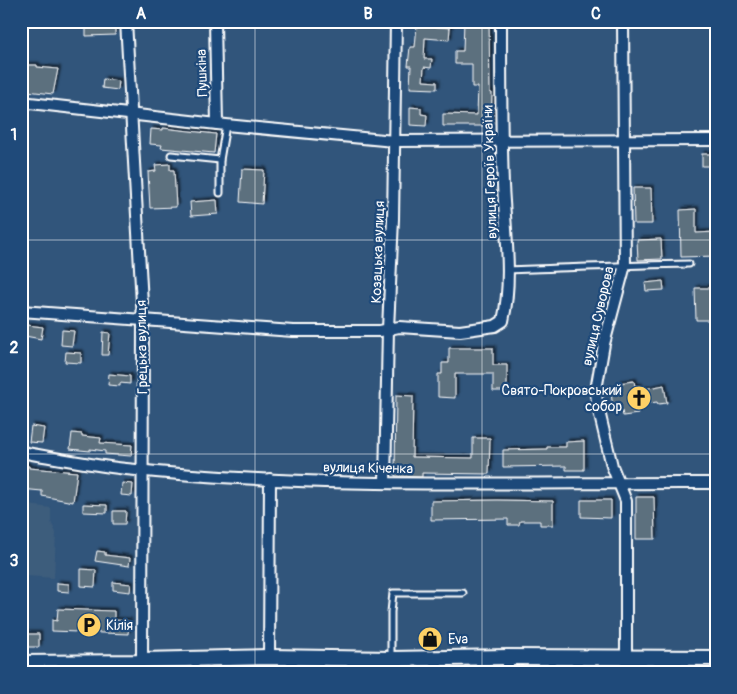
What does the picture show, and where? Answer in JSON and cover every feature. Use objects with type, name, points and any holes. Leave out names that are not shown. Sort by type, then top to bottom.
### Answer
[{"type":"main road","points":[[142,666],[268,657],[391,659],[508,657],[716,658]]},
{"type":"street","name":"Грецька вулиця","points":[[126,21],[143,321],[142,666]]},
{"type":"street","name":"Пушкіна","points":[[215,21],[222,125]]},
{"type":"street","name":"Козацька вулиця","points":[[385,483],[388,329],[393,219],[396,21]]},
{"type":"street","name":"вулиця Героїв України","points":[[388,329],[399,327],[460,331],[494,326],[503,321],[506,305],[507,270],[501,140],[501,21]]},
{"type":"street","name":"вулиця Суворова","points":[[623,21],[625,265],[604,344],[596,390],[596,403],[612,466],[626,501],[626,673]]},
{"type":"street","points":[[21,102],[222,125],[394,141],[716,140]]},
{"type":"street","points":[[21,312],[293,331],[380,331],[388,329]]},
{"type":"street","name":"вулиця Кіченка","points":[[21,452],[143,470],[270,480],[385,483],[716,483]]},
{"type":"street","points":[[268,657],[270,480]]},
{"type":"street","points":[[508,657],[508,673]]},
{"type":"street","points":[[21,661],[142,666]]},
{"type":"lane","points":[[220,193],[222,125]]},
{"type":"lane","points":[[171,155],[220,160]]},
{"type":"lane","points":[[507,270],[689,264]]},
{"type":"lane","points":[[391,659],[393,593],[463,593]]},
{"type":"shaded area","points":[[21,504],[51,508],[51,522],[56,533],[54,578],[27,576],[21,580]]},
{"type":"shaded area","points":[[249,669],[462,669],[461,673],[249,673]]},
{"type":"green space","points":[[21,512],[28,512],[22,562],[21,562]]},
{"type":"building","points":[[464,21],[489,21],[490,93],[492,93],[491,126],[443,126],[443,114],[477,115],[478,87],[472,87],[472,64],[455,64],[455,51],[463,51]]},
{"type":"building","points":[[417,25],[450,28],[449,40],[425,38],[424,59],[432,59],[431,68],[424,67],[423,81],[437,82],[437,89],[410,88],[411,66],[408,66],[410,47],[415,47]]},
{"type":"building","points":[[115,26],[115,35],[86,36],[86,27]]},
{"type":"building","points":[[21,65],[37,65],[37,67],[58,69],[53,94],[27,91],[27,83],[21,82]]},
{"type":"building","points":[[103,79],[119,81],[118,90],[102,88]]},
{"type":"building","points":[[410,107],[421,108],[421,114],[427,115],[426,126],[410,125]]},
{"type":"building","points":[[163,128],[216,134],[214,153],[161,148],[162,145],[150,144],[151,129],[163,130]]},
{"type":"building","points":[[702,154],[716,154],[716,166],[702,166]]},
{"type":"building","points":[[170,164],[170,170],[174,170],[176,207],[150,208],[148,172],[156,171],[155,165]]},
{"type":"building","points":[[242,169],[264,170],[262,204],[240,202]]},
{"type":"building","points":[[633,188],[651,188],[652,224],[634,224]]},
{"type":"building","points":[[217,200],[218,214],[191,216],[190,202]]},
{"type":"building","points":[[696,209],[696,233],[716,232],[716,256],[681,257],[680,210]]},
{"type":"building","points":[[661,239],[662,259],[638,260],[637,240]]},
{"type":"building","points":[[663,281],[664,290],[646,291],[645,283]]},
{"type":"building","points":[[695,288],[716,288],[716,320],[696,320]]},
{"type":"building","points":[[27,325],[43,327],[41,339],[25,336]]},
{"type":"building","points":[[62,330],[74,331],[72,346],[61,345]]},
{"type":"building","points":[[103,332],[110,333],[108,355],[102,355]]},
{"type":"building","points":[[449,348],[493,348],[493,365],[507,365],[507,391],[493,391],[493,374],[455,374],[455,398],[438,397],[438,374],[442,374],[442,363],[449,363]]},
{"type":"building","points":[[66,352],[81,353],[81,363],[65,362]]},
{"type":"building","points":[[109,374],[130,376],[130,384],[120,383],[120,386],[108,385]]},
{"type":"building","name":"Свято-Покровський собор","points":[[634,381],[635,386],[640,386],[640,390],[664,385],[667,403],[642,404],[643,408],[637,409],[638,414],[623,416],[622,411],[618,412],[617,407],[613,408],[611,393],[615,393],[615,389],[619,388],[618,383]]},
{"type":"building","points":[[396,395],[413,396],[412,457],[473,458],[473,438],[490,438],[489,474],[422,473],[422,477],[395,476]]},
{"type":"building","points":[[31,426],[44,428],[42,443],[29,442]]},
{"type":"building","points":[[72,433],[101,438],[100,443],[132,445],[131,456],[105,454],[105,451],[90,449],[90,451],[70,449]]},
{"type":"building","points":[[584,441],[584,470],[566,470],[566,466],[503,467],[503,450],[566,447],[566,442]]},
{"type":"building","points":[[21,465],[29,466],[29,468],[77,472],[73,502],[42,496],[42,491],[21,489]]},
{"type":"building","points":[[122,483],[133,484],[132,496],[121,495]]},
{"type":"building","points":[[636,497],[654,497],[655,539],[636,539]]},
{"type":"building","points":[[581,500],[611,500],[611,518],[581,517]]},
{"type":"building","points":[[431,501],[553,501],[553,525],[540,525],[540,521],[520,521],[519,525],[508,525],[508,519],[431,520]]},
{"type":"building","points":[[83,504],[107,505],[107,513],[83,512]]},
{"type":"building","points":[[113,511],[126,511],[125,524],[113,524]]},
{"type":"building","points":[[97,551],[105,552],[105,555],[130,558],[129,566],[95,561]]},
{"type":"building","points":[[81,569],[96,570],[95,587],[81,586]]},
{"type":"building","points":[[113,582],[131,584],[130,592],[113,590]]},
{"type":"building","points":[[57,583],[69,584],[69,592],[57,591]]},
{"type":"building","points":[[58,609],[114,611],[114,620],[129,621],[128,634],[52,631],[52,620],[57,621]]},
{"type":"building","points":[[23,634],[39,634],[39,647],[23,647]]},
{"type":"place","name":"Свято-Покровський собор","points":[[639,398]]},
{"type":"place","name":"Кілія","points":[[89,625]]},
{"type":"place","name":"Eva","points":[[430,639]]}]
